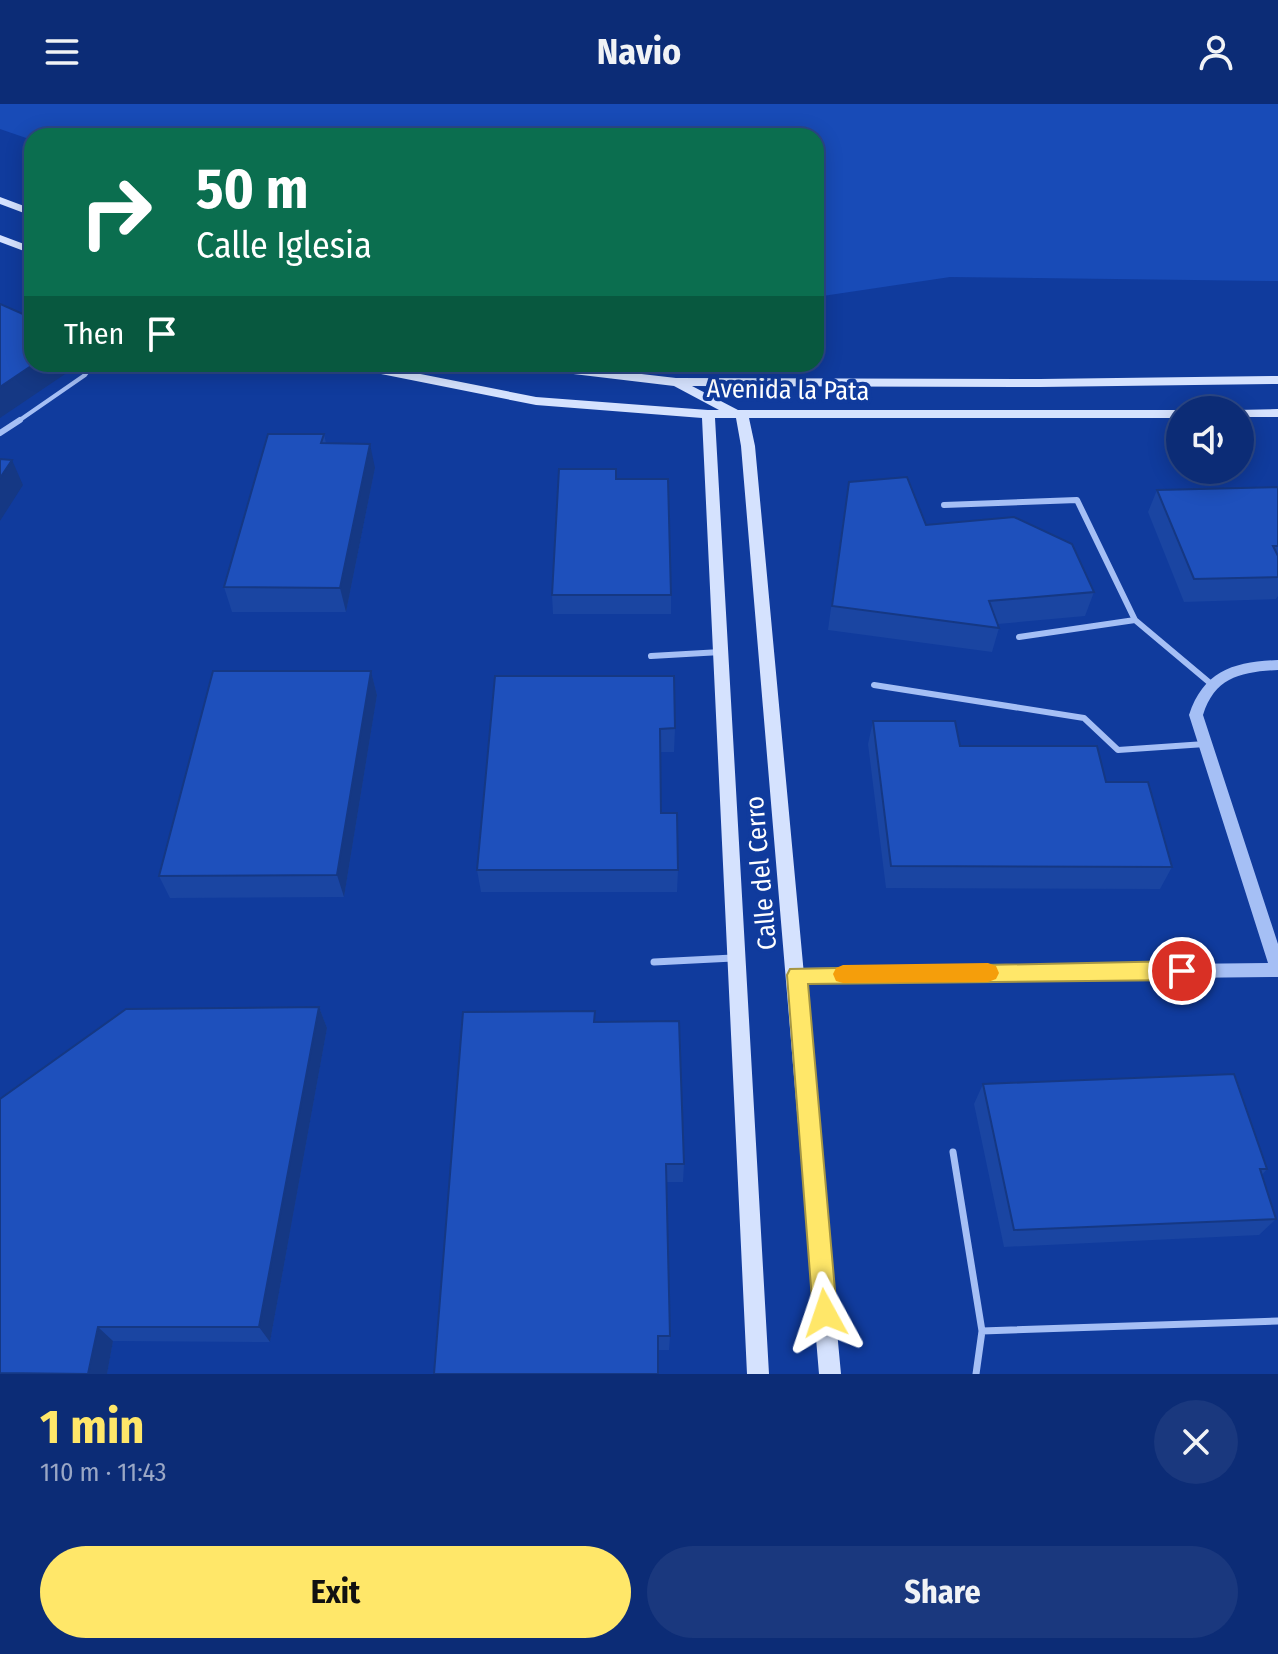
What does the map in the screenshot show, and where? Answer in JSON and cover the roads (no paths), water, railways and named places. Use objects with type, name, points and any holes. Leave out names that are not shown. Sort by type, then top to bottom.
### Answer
[{"type":"main road","points":[[0,200],[24,210]]},
{"type":"main road","points":[[0,238],[24,248]]},
{"type":"main road","name":"Avenida la Pata","points":[[391,372],[536,401],[742,416],[1166,414]]},
{"type":"main road","name":"Avenida la Pata","points":[[591,372],[676,382],[1278,380]]},
{"type":"main road","points":[[676,382],[742,416]]},
{"type":"main road","points":[[1254,413],[1278,413]]},
{"type":"main road","name":"Calle del Cerro","points":[[708,414],[758,1374]]},
{"type":"main road","name":"Calle del Cerro","points":[[742,416],[748,446],[797,975],[830,1374]]},
{"type":"street","points":[[797,975],[1278,969],[1196,715],[1200,699],[1210,683],[1239,668],[1278,665]]},
{"type":"lane","points":[[0,433],[87,372]]},
{"type":"lane","points":[[944,505],[1077,500],[1135,620],[1210,683]]},
{"type":"lane","points":[[1019,637],[1135,620]]},
{"type":"lane","points":[[651,656],[721,652]]},
{"type":"lane","points":[[874,685],[1084,718],[1118,750],[1205,744]]},
{"type":"lane","points":[[654,962],[737,957]]},
{"type":"lane","points":[[953,1152],[982,1331],[976,1374]]},
{"type":"lane","points":[[982,1331],[1278,1321]]}]
